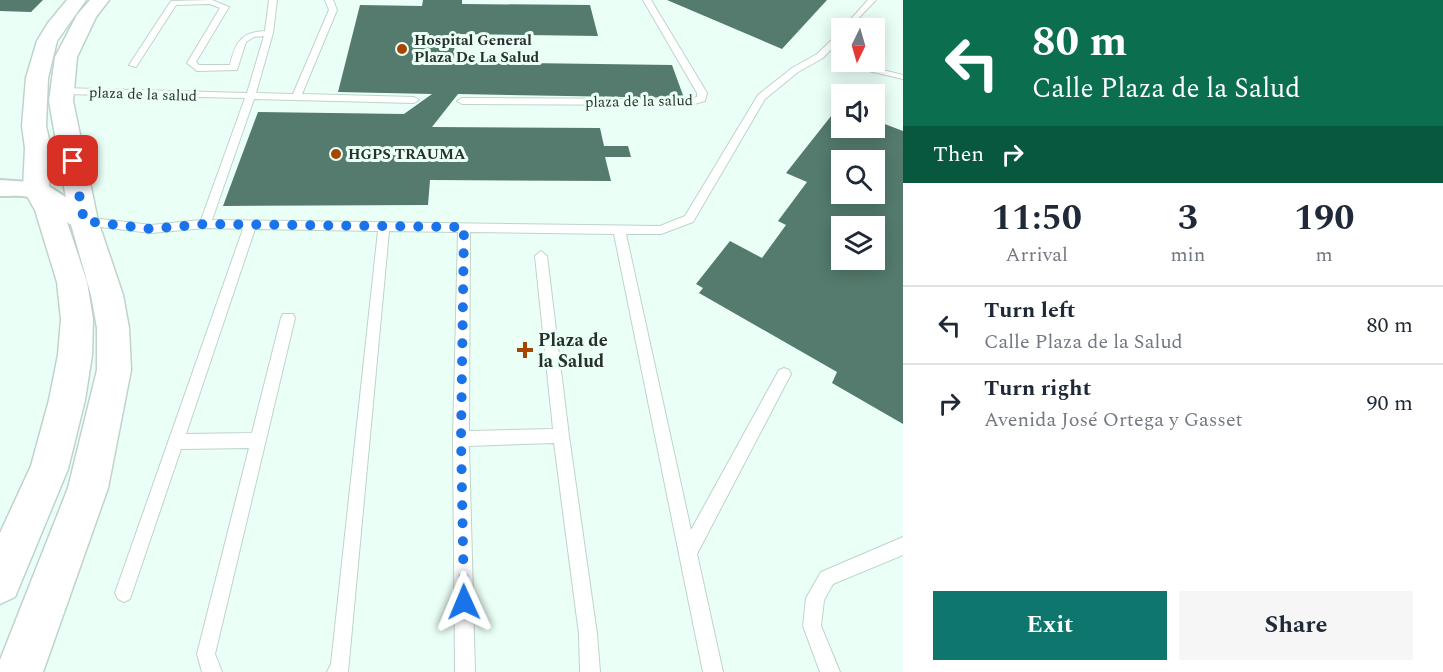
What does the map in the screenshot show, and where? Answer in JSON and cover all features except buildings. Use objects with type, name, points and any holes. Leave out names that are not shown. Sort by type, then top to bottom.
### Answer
[{"type":"main road","points":[[0,582],[49,469],[67,400],[75,355],[77,319],[72,282],[49,210],[36,189],[38,148],[34,126],[37,78],[47,41],[55,27],[77,0]]},
{"type":"main road","points":[[19,672],[88,488],[114,370],[113,328],[107,295],[84,221],[61,101],[66,57],[87,15],[100,0]]},
{"type":"street","points":[[0,188],[36,189],[84,221]]},
{"type":"lane","points":[[205,224],[250,98],[269,33],[273,0]]},
{"type":"lane","points":[[296,98],[333,10],[329,0]]},
{"type":"lane","name":"plaza de la salud","points":[[462,101],[692,102],[702,99],[702,93],[646,0]]},
{"type":"lane","points":[[855,18],[872,0]]},
{"type":"lane","points":[[133,65],[174,3],[211,2],[225,7],[191,63],[197,68],[234,68],[240,43],[245,37],[251,34],[269,33]]},
{"type":"lane","points":[[84,221],[151,229],[205,224],[661,230],[689,219],[761,97],[795,70],[819,56],[831,43]]},
{"type":"lane","points":[[819,56],[831,59]]},
{"type":"lane","points":[[884,72],[903,77]]},
{"type":"lane","name":"plaza de la salud","points":[[62,92],[414,100]]},
{"type":"lane","points":[[124,592],[250,225]]},
{"type":"lane","points":[[337,672],[340,668],[384,227]]},
{"type":"lane","points":[[464,227],[461,438],[465,672]]},
{"type":"lane","points":[[619,229],[713,672]]},
{"type":"lane","points":[[541,256],[561,436],[588,634],[590,672]]},
{"type":"lane","points":[[212,672],[206,654],[288,318]]},
{"type":"lane","points":[[688,553],[784,374]]},
{"type":"lane","points":[[461,438],[561,436]]},
{"type":"lane","points":[[175,442],[259,440]]},
{"type":"lane","points":[[830,672],[812,626],[815,598],[827,578],[903,546]]},
{"type":"place","name":"Hospital General Plaza De La Salud","points":[[402,49]]},
{"type":"place","name":"HGPS TRAUMA","points":[[336,154]]},
{"type":"place","name":"Plaza de la Salud","points":[[525,350]]},
{"type":"route","points":[[73,161],[84,221],[151,229],[205,224],[464,227],[461,438],[464,602]]}]
